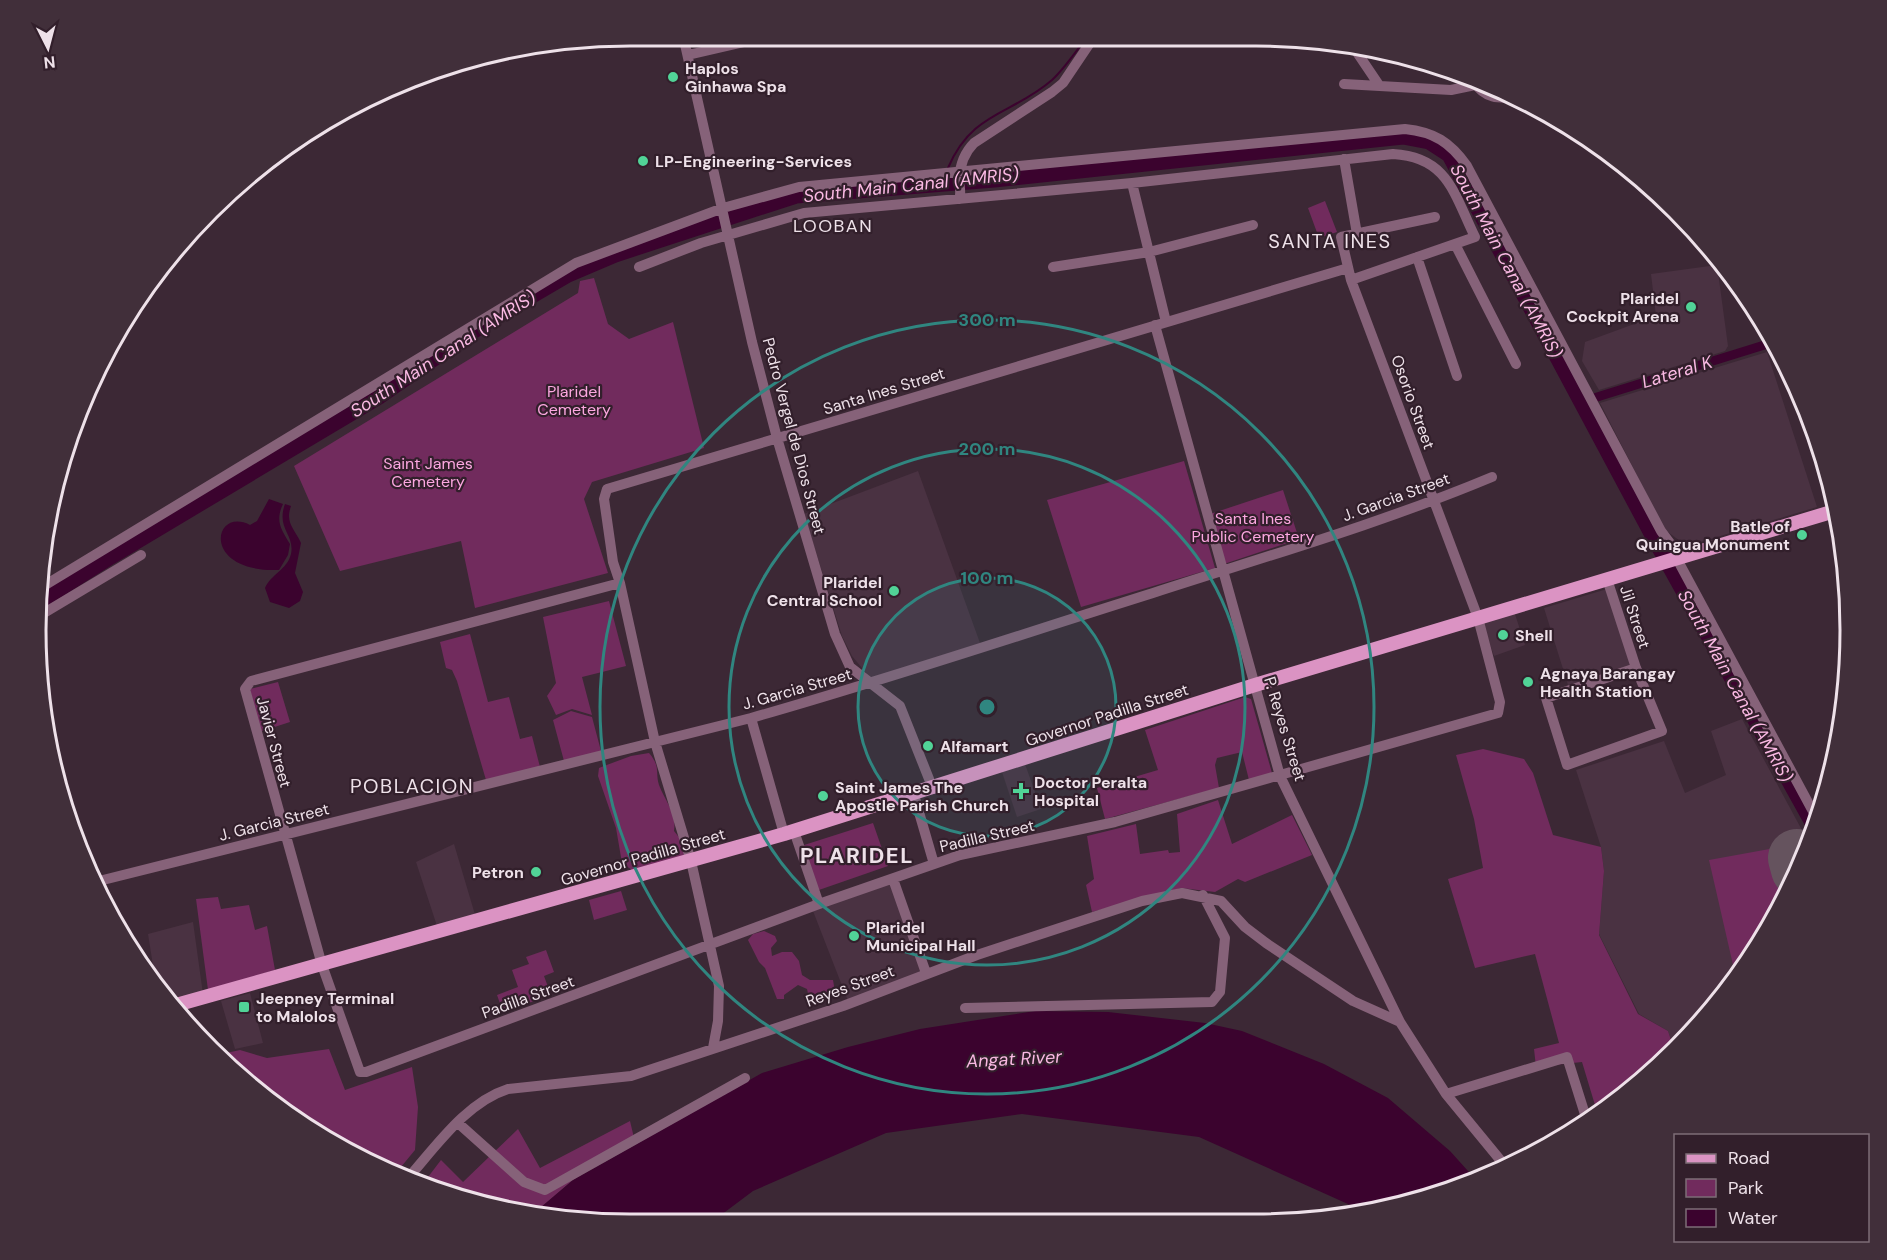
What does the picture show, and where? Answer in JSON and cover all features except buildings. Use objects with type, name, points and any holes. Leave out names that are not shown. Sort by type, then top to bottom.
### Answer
[{"type":"main road","name":"Governor Padilla Street","points":[[182,1003],[789,833],[1255,685],[1828,513]]},
{"type":"street","name":"Pedro Vergel de Dios Street","points":[[686,46],[777,438],[831,622],[850,667],[852,689]]},
{"type":"street","points":[[688,55],[727,46]]},
{"type":"street","points":[[960,197],[953,176],[966,151],[988,133],[1063,83],[1088,46]]},
{"type":"street","points":[[1359,56],[1379,85]]},
{"type":"street","points":[[1344,84],[1451,90],[1466,85]]},
{"type":"street","points":[[1481,91],[1484,95],[1495,98]]},
{"type":"street","points":[[49,583],[576,263],[723,210],[799,187],[953,176],[1378,130],[1423,131],[1443,139],[1467,166],[1661,531],[1681,558],[1812,810]]},
{"type":"street","points":[[639,267],[728,230],[804,213],[1132,183],[1344,159],[1412,155],[1440,170],[1475,237],[1351,280]]},
{"type":"street","points":[[1344,159],[1358,234],[1435,218]]},
{"type":"street","points":[[1132,183],[1166,322]]},
{"type":"street","points":[[1053,267],[1149,252],[1253,225]]},
{"type":"street","name":"Osorio Street","points":[[1358,234],[1341,237],[1351,280],[1478,618],[1500,702],[1498,713]]},
{"type":"street","points":[[1455,244],[1516,364]]},
{"type":"street","points":[[1417,257],[1457,376]]},
{"type":"street","name":"Santa Ines Street","points":[[713,1048],[718,1021],[719,986],[691,861],[655,741],[620,583],[613,562],[604,499],[607,489],[1348,268]]},
{"type":"street","name":"P. Reyes Street","points":[[1155,325],[1280,776],[1400,1022],[1446,1094],[1500,1160]]},
{"type":"street","name":"J. Garcia Street","points":[[103,880],[750,718],[852,689],[1434,501],[1492,477]]},
{"type":"street","points":[[47,611],[141,555]]},
{"type":"street","name":"Jil Street","points":[[1607,579],[1636,668],[1662,731],[1567,765],[1546,698],[1636,668]]},
{"type":"street","name":"Javier Street","points":[[360,1072],[322,965],[245,689],[251,681],[620,583]]},
{"type":"street","name":"Pedro Vergel de Dios Street","points":[[850,667],[900,706],[933,789]]},
{"type":"street","name":"Padilla Street","points":[[360,1072],[366,1072],[819,904],[960,855],[1115,822],[1498,713]]},
{"type":"street","points":[[750,718],[789,833],[819,904]]},
{"type":"street","points":[[914,795],[934,864]]},
{"type":"street","points":[[893,879],[926,973]]},
{"type":"street","name":"Reyes Street","points":[[414,1172],[458,1123],[492,1095],[508,1089],[631,1076],[843,1006],[926,973],[1142,901],[1182,893],[1203,895],[1221,901],[1252,932],[1353,1001],[1400,1022]]},
{"type":"street","points":[[965,1008],[1135,1002],[1204,1004],[1212,1002],[1220,992],[1225,938],[1203,895]]},
{"type":"street","points":[[1446,1094],[1567,1056],[1584,1113]]},
{"type":"street","points":[[458,1123],[524,1182],[545,1190],[745,1078]]},
{"type":"shaded area","points":[[1712,266],[1718,273],[1728,346],[1725,351],[1599,390],[1582,361],[1585,342],[1656,316],[1651,274]]},
{"type":"shaded area","points":[[1767,352],[1817,507],[1687,546],[1665,530],[1600,403]]},
{"type":"shaded area","name":"Plaridel Central School","points":[[918,471],[980,643],[872,680],[852,656],[842,636],[804,514]]},
{"type":"shaded area","points":[[1607,589],[1631,666],[1568,685],[1544,608]]},
{"type":"shaded area","points":[[1514,611],[1525,645],[1494,656],[1482,621]]},
{"type":"shaded area","points":[[1742,719],[1804,834],[1780,888],[1742,954],[1696,1015],[1671,1041],[1668,1031],[1639,1014],[1599,934],[1604,871],[1601,847],[1576,770],[1664,741],[1685,793],[1726,775],[1711,731]]},
{"type":"shaded area","name":"Doctor Peralta Hospital","points":[[1025,764],[1041,809],[1017,817],[1002,772]]},
{"type":"shaded area","points":[[454,844],[476,918],[438,929],[416,862]]},
{"type":"shaded area","points":[[890,882],[922,972],[848,1001],[813,911]]},
{"type":"shaded area","points":[[193,922],[203,994],[179,1000],[153,965],[148,934]]},
{"type":"shaded area","points":[[250,993],[263,1043],[235,1049],[221,1001]]},
{"type":"green space","points":[[1325,201],[1337,232],[1319,238],[1308,208]]},
{"type":"green space","points":[[594,278],[608,324],[629,339],[673,322],[704,448],[592,482],[584,499],[608,573],[475,608],[461,541],[340,571],[294,466],[578,293],[580,281]]},
{"type":"green space","points":[[1184,461],[1215,568],[1081,607],[1047,500]]},
{"type":"green space","name":"Santa Ines Public Cemetery","points":[[1283,490],[1299,539],[1224,564],[1207,515]]},
{"type":"green space","points":[[609,601],[626,666],[582,677],[592,715],[572,709],[556,715],[547,696],[556,683],[543,617]]},
{"type":"green space","points":[[470,634],[488,702],[509,697],[520,739],[532,736],[540,767],[486,780],[457,681],[452,670],[446,668],[440,642]]},
{"type":"green space","points":[[278,682],[290,722],[259,732],[250,689]]},
{"type":"green space","points":[[1245,697],[1251,699],[1272,773],[1249,780],[1242,752],[1217,758],[1215,765],[1219,788],[1105,819],[1097,788],[1158,770],[1145,730]]},
{"type":"green space","points":[[571,711],[592,717],[601,751],[564,761],[553,720]]},
{"type":"green space","points":[[1483,749],[1524,759],[1533,773],[1553,835],[1601,847],[1604,871],[1599,935],[1638,1014],[1668,1031],[1671,1041],[1642,1069],[1595,1105],[1582,1062],[1536,1067],[1534,1049],[1559,1043],[1535,954],[1475,968],[1448,879],[1483,868],[1474,819],[1456,755]]},
{"type":"green space","points":[[649,753],[655,762],[659,785],[674,818],[674,831],[682,841],[686,853],[674,861],[659,862],[655,866],[632,870],[622,863],[616,828],[598,776],[599,768],[631,756]]},
{"type":"green space","points":[[1218,800],[1232,844],[1292,815],[1312,855],[1245,882],[1238,879],[1215,892],[1181,888],[1092,912],[1086,885],[1094,879],[1087,836],[1136,824],[1140,854],[1168,850],[1169,853],[1180,852],[1177,814]]},
{"type":"green space","points":[[873,823],[888,866],[816,891],[801,846]]},
{"type":"green space","points":[[1775,848],[1782,883],[1762,922],[1733,966],[1709,860]]},
{"type":"green space","points":[[621,891],[627,910],[594,920],[589,900]]},
{"type":"green space","points":[[218,897],[221,909],[249,905],[255,930],[267,926],[275,970],[208,990],[196,899]]},
{"type":"green space","points":[[764,931],[775,936],[777,941],[771,948],[772,956],[782,952],[792,952],[799,961],[802,975],[810,980],[833,980],[835,992],[817,999],[809,998],[807,989],[798,985],[784,995],[784,999],[777,999],[765,968],[759,962],[748,940],[753,934]]},
{"type":"green space","points":[[546,950],[554,972],[544,976],[551,995],[503,1012],[497,995],[518,987],[512,970],[529,964],[526,957]]},
{"type":"green space","points":[[329,1049],[345,1090],[412,1067],[418,1107],[415,1150],[401,1166],[372,1153],[306,1115],[275,1093],[227,1053],[240,1050],[267,1058]]},
{"type":"green space","points":[[630,1121],[635,1142],[573,1180],[542,1207],[479,1194],[428,1177],[441,1160],[463,1182],[518,1129],[540,1168]]},
{"type":"water","points":[[269,499],[283,504],[279,520],[290,544],[288,555],[279,570],[254,568],[236,562],[225,552],[221,542],[222,532],[228,524],[237,522],[250,525],[257,521]]},
{"type":"water","points":[[285,504],[291,506],[289,517],[291,525],[301,543],[295,573],[303,592],[300,601],[289,608],[270,602],[265,588],[286,564],[291,554],[292,547],[283,520]]},
{"type":"water","name":"Angat River","points":[[1035,1011],[1108,1012],[1205,1023],[1242,1031],[1324,1064],[1388,1098],[1450,1151],[1470,1173],[1408,1194],[1352,1206],[1199,1137],[1022,1114],[886,1133],[753,1191],[722,1214],[630,1214],[542,1207],[573,1180],[762,1073],[848,1047],[920,1029]]},
{"type":"waterway","points":[[948,168],[969,135],[981,124],[1052,80],[1080,46]]},
{"type":"waterway","name":"South Main Canal (AMRIS)","points":[[527,299],[568,275],[615,255],[796,196],[994,180],[1403,137],[1429,142],[1449,155],[1654,539],[1810,819]]},
{"type":"waterway","name":"South Main Canal (AMRIS)","points":[[942,184],[945,176]]},
{"type":"waterway","name":"South Main Canal (AMRIS)","points":[[48,597],[379,397],[490,320]]},
{"type":"waterway","name":"Lateral K","points":[[1581,402],[1766,345]]},
{"type":"place","name":"Haplos Ginhawa Spa","points":[[673,77]]},
{"type":"place","name":"LP-Engineering-Services","points":[[643,161]]},
{"type":"place","name":"Plaridel Cockpit Arena","points":[[1691,307]]},
{"type":"place","name":"Batle of Quingua Monument","points":[[1802,535]]},
{"type":"place","name":"Plaridel Central School","points":[[894,591]]},
{"type":"place","name":"Shell","points":[[1503,635]]},
{"type":"place","name":"Agnaya Barangay Health Station","points":[[1528,682]]},
{"type":"place","name":"Alfamart","points":[[928,746]]},
{"type":"place","name":"Doctor Peralta Hospital","points":[[1021,791]]},
{"type":"place","name":"Saint James The Apostle Parish Church","points":[[823,796]]},
{"type":"place","name":"Petron","points":[[536,872]]},
{"type":"place","name":"Plaridel Municipal Hall","points":[[854,936]]},
{"type":"place","name":"Jeepney Terminal to Malolos","points":[[244,1007]]},
{"type":"district","name":"LOOBAN","points":[[833,226]]},
{"type":"district","name":"SANTA INES","points":[[1330,241]]},
{"type":"district","name":"POBLACION","points":[[412,786]]},
{"type":"district","name":"PLARIDEL","points":[[857,855]]},
{"type":"park label","name":"Plaridel Cemetery","points":[[574,400]]},
{"type":"park label","name":"Saint James Cemetery","points":[[428,472]]}]
